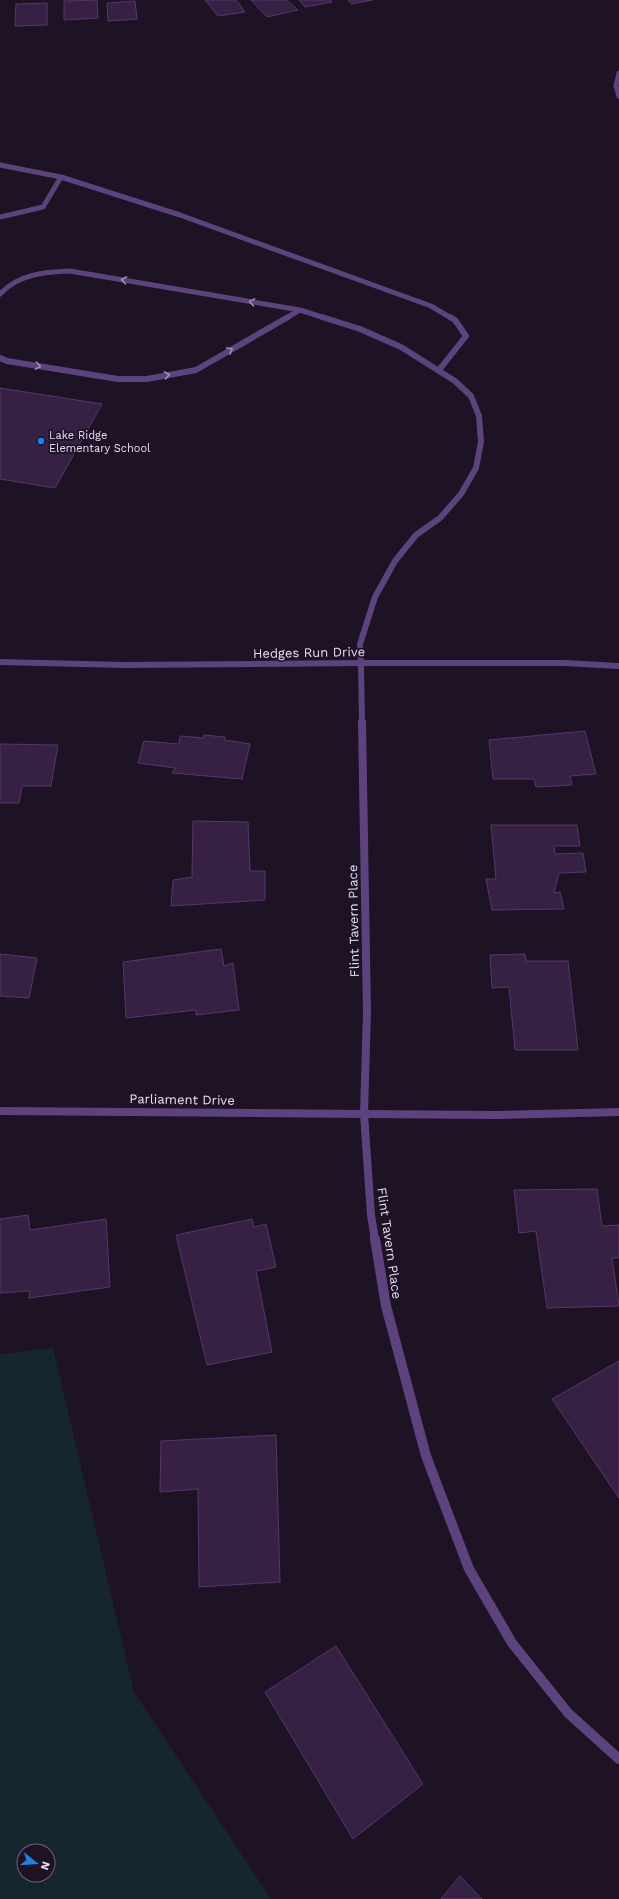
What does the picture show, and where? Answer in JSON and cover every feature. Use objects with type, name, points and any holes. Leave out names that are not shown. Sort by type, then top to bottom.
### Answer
[{"type":"street","points":[[619,73],[616,86],[619,96]]},
{"type":"street","points":[[0,165],[61,177],[180,215],[430,306],[455,320],[466,336],[439,370]]},
{"type":"street","points":[[0,217],[43,207],[61,177]]},
{"type":"street","name":"Flint Tavern Place","points":[[0,294],[5,287],[28,276],[49,272],[70,271],[300,310],[360,329],[401,347],[455,381],[471,396],[479,416],[481,442],[476,468],[461,494],[440,518],[416,535],[395,561],[375,597],[360,644],[367,1012],[364,1114],[371,1215],[386,1306],[426,1456],[469,1569],[512,1644],[568,1713],[619,1759]]},
{"type":"street","points":[[0,358],[118,379],[146,379],[196,370],[300,310]]},
{"type":"street","name":"Hedges Run Drive","points":[[0,662],[123,665],[565,663],[619,666]]},
{"type":"street","name":"Parliament Drive","points":[[0,1111],[497,1115],[619,1112]]},
{"type":"shaded area","points":[[53,1348],[134,1692],[271,1899],[0,1899],[0,1354]]},
{"type":"building","points":[[97,0],[98,18],[64,20],[64,1]]},
{"type":"building","points":[[205,0],[236,0],[245,12],[218,16]]},
{"type":"building","points":[[251,0],[287,0],[298,10],[267,17]]},
{"type":"building","points":[[299,0],[330,0],[332,2],[305,7]]},
{"type":"building","points":[[348,0],[373,0],[351,4]]},
{"type":"building","points":[[135,1],[137,19],[108,21],[107,3]]},
{"type":"building","points":[[47,3],[47,25],[15,26],[16,4]]},
{"type":"building","name":"Lake Ridge Elementary School","points":[[0,388],[102,404],[55,488],[0,479]]},
{"type":"building","points":[[585,731],[596,774],[570,776],[572,785],[536,787],[534,779],[493,779],[489,740]]},
{"type":"building","points":[[204,735],[225,737],[225,740],[250,744],[242,779],[172,773],[175,768],[138,763],[144,741],[179,744],[180,736],[203,738]]},
{"type":"building","points":[[0,744],[58,745],[51,786],[22,786],[19,803],[0,803]]},
{"type":"building","points":[[193,821],[248,822],[250,871],[265,871],[265,900],[171,906],[173,880],[192,877]]},
{"type":"building","points":[[491,825],[577,825],[580,846],[554,846],[555,854],[583,853],[586,872],[559,873],[554,893],[560,892],[564,909],[492,910],[486,879],[496,879]]},
{"type":"building","points":[[221,949],[224,966],[233,963],[239,1010],[196,1015],[196,1010],[126,1018],[123,962]]},
{"type":"building","points":[[0,954],[37,958],[29,998],[0,996]]},
{"type":"building","points":[[525,954],[526,961],[568,961],[578,1050],[515,1050],[509,987],[492,988],[490,955]]},
{"type":"building","points":[[597,1189],[602,1226],[619,1225],[619,1258],[612,1258],[619,1306],[547,1308],[536,1231],[519,1233],[514,1190]]},
{"type":"building","points":[[28,1215],[30,1230],[106,1219],[110,1287],[29,1298],[30,1291],[0,1293],[0,1219]]},
{"type":"building","points":[[252,1219],[254,1227],[266,1224],[276,1267],[256,1271],[272,1352],[207,1365],[176,1235]]},
{"type":"building","points":[[619,1361],[619,1498],[552,1399]]},
{"type":"building","points":[[276,1435],[280,1582],[199,1587],[198,1489],[160,1492],[161,1441]]},
{"type":"building","points":[[336,1646],[423,1784],[353,1839],[265,1692]]},
{"type":"building","points":[[460,1876],[482,1899],[441,1899]]},
{"type":"place","name":"Lake Ridge Elementary School","points":[[41,441]]}]
